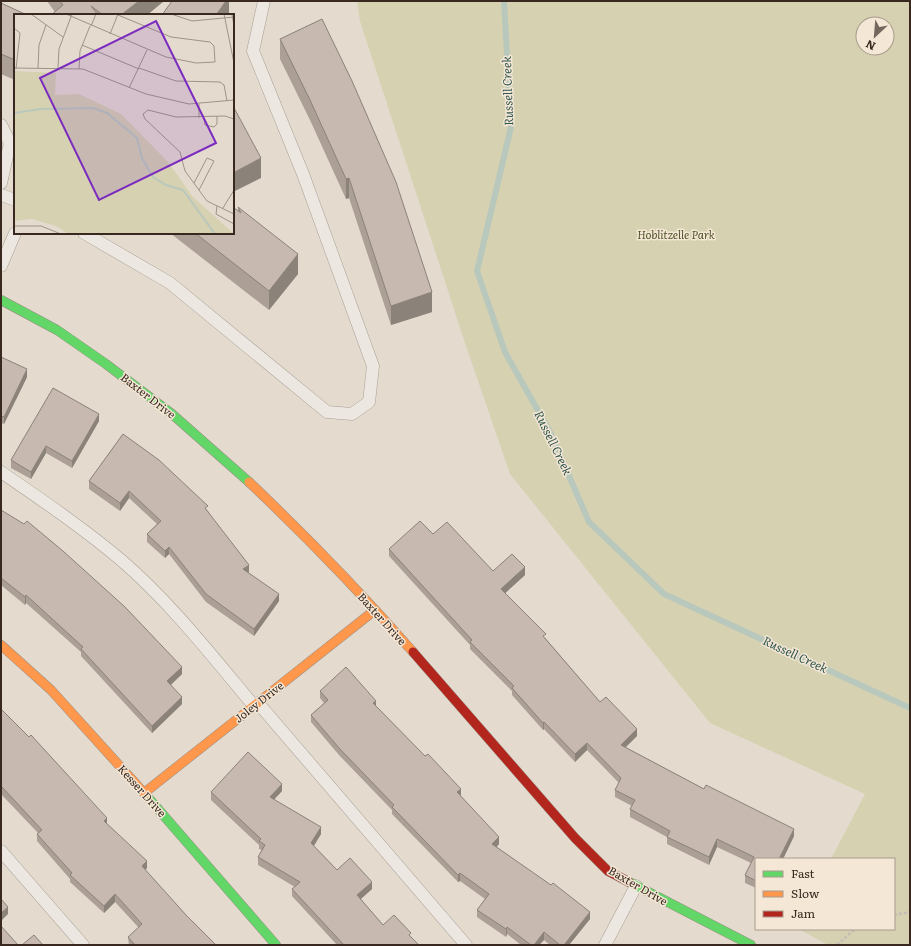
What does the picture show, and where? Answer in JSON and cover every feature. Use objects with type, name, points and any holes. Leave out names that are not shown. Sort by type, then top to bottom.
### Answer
[{"type":"street","name":"Baxter Drive","points":[[1,300],[51,326],[139,387],[220,453],[287,519],[375,610],[575,838],[608,871],[751,945]]},
{"type":"street","name":"Joley Drive","points":[[144,793],[375,610]]},
{"type":"street","name":"Kesser Drive","points":[[1,645],[51,690],[144,793],[276,945]]},
{"type":"lane","points":[[86,234],[170,283],[326,412],[352,414],[369,402],[373,366],[303,174],[254,51],[264,1]]},
{"type":"lane","points":[[1,125],[10,143],[1,183]]},
{"type":"lane","points":[[1,195],[14,200]]},
{"type":"lane","points":[[1,266],[16,234]]},
{"type":"lane","points":[[1,472],[60,512],[122,561],[184,622],[466,945]]},
{"type":"lane","points":[[1,851],[83,945]]},
{"type":"lane","points":[[604,945],[636,886]]},
{"type":"path","points":[[895,915],[910,912]]},
{"type":"path","points":[[837,945],[854,930]]},
{"type":"green space","name":"Hoblitzelle Park","points":[[357,1],[910,1],[910,945],[828,945],[801,930],[895,930],[895,858],[832,858],[865,794],[710,723],[510,474],[465,343],[360,21]]},
{"type":"building","points":[[60,1],[139,1],[122,14],[102,14],[91,6],[97,14],[52,14],[63,5]]},
{"type":"building","points":[[172,1],[226,1],[217,14],[163,14]]},
{"type":"building","points":[[1,3],[25,14],[14,14],[14,60],[1,54]]},
{"type":"building","points":[[322,19],[352,81],[396,182],[432,292],[391,306],[349,178],[346,179],[280,39]]},
{"type":"building","points":[[234,108],[261,158],[234,172]]},
{"type":"building","points":[[238,207],[298,254],[269,291],[196,234],[234,234],[234,208],[241,213]]},
{"type":"building","points":[[1,357],[27,369],[4,417],[1,416]]},
{"type":"building","points":[[53,388],[99,414],[72,461],[46,446],[31,472],[11,460]]},
{"type":"building","points":[[123,434],[159,460],[208,506],[205,508],[249,565],[243,569],[279,594],[254,629],[206,594],[169,547],[165,551],[147,534],[161,521],[129,491],[120,503],[89,481]]},
{"type":"building","points":[[1,510],[24,524],[27,521],[63,551],[125,607],[182,667],[167,681],[182,697],[152,726],[81,649],[83,647],[26,595],[25,597],[1,578]]},
{"type":"building","points":[[420,521],[433,534],[447,522],[493,571],[512,554],[525,567],[501,589],[546,634],[543,636],[600,702],[606,697],[637,729],[621,745],[704,789],[706,785],[794,829],[780,858],[755,858],[755,880],[745,875],[754,857],[717,839],[709,857],[667,837],[670,831],[630,809],[635,800],[615,790],[621,778],[587,743],[575,754],[544,722],[543,723],[512,688],[514,686],[470,642],[472,640],[389,549]]},
{"type":"building","points":[[346,667],[376,701],[373,703],[425,756],[428,754],[461,789],[457,792],[499,837],[492,844],[551,885],[553,883],[590,912],[564,945],[560,945],[544,932],[534,945],[531,945],[507,927],[506,929],[477,910],[489,894],[460,873],[458,875],[392,807],[394,805],[339,748],[311,715],[328,700],[320,691]]},
{"type":"building","points":[[1,709],[29,737],[31,735],[107,818],[104,821],[147,861],[142,866],[186,915],[216,945],[135,945],[128,937],[142,924],[115,894],[104,906],[70,875],[72,873],[37,834],[42,830],[1,786]]},
{"type":"building","points":[[248,752],[282,784],[270,797],[321,827],[311,843],[337,870],[350,858],[372,882],[357,895],[383,925],[394,915],[411,933],[409,935],[419,945],[344,945],[292,889],[300,882],[258,857],[265,845],[259,841],[261,839],[211,792]]},
{"type":"building","points":[[1,899],[8,907],[1,913]]},
{"type":"building","points":[[1,926],[18,945],[1,945]]},
{"type":"building","points":[[34,935],[43,945],[22,945]]},
{"type":"waterway","name":"Russell Creek","points":[[504,1],[511,127],[477,271],[505,352],[550,432],[589,522],[664,594],[910,708]]},
{"type":"traffic: fast","points":[[1,300],[57,330],[106,364],[172,414],[249,482]]},
{"type":"traffic: fast","points":[[145,794],[276,945]]},
{"type":"traffic: fast","points":[[629,882],[751,945]]},
{"type":"traffic: slow","points":[[249,482],[333,565],[413,652]]},
{"type":"traffic: slow","points":[[144,793],[375,610]]},
{"type":"traffic: slow","points":[[1,645],[51,690],[145,794]]},
{"type":"traffic: jam","points":[[413,652],[575,838],[608,871],[629,882]]}]
